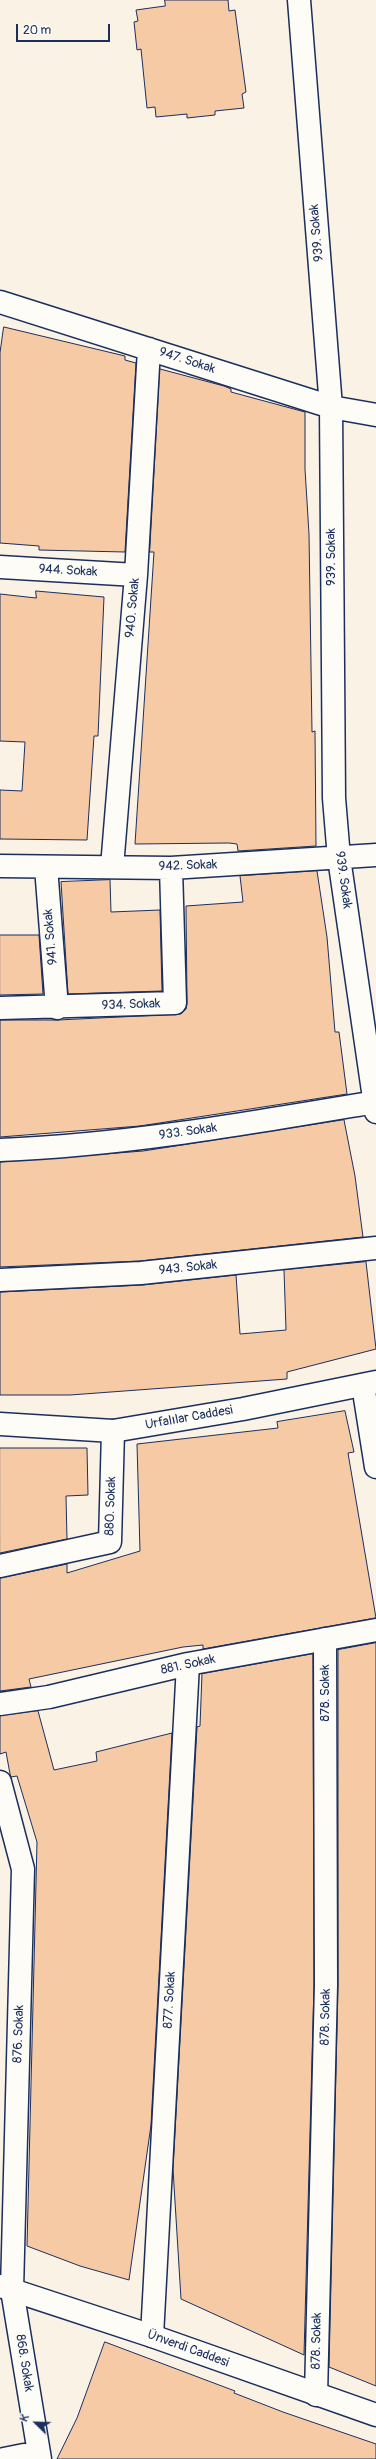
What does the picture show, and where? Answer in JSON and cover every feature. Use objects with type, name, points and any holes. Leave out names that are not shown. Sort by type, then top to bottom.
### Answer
[{"type":"street","name":"939. Sokak","points":[[298,0],[331,407],[334,798],[340,858],[375,1107]]},
{"type":"street","name":"947. Sokak","points":[[0,302],[331,407],[376,415]]},
{"type":"street","name":"940. Sokak","points":[[112,867],[136,575],[149,349]]},
{"type":"street","name":"944. Sokak","points":[[0,567],[136,575]]},
{"type":"street","name":"942. Sokak","points":[[0,866],[171,868],[376,855]]},
{"type":"street","name":"941. Sokak","points":[[46,867],[57,1008]]},
{"type":"street","name":"934. Sokak","points":[[0,1008],[57,1008],[175,1003],[171,868]]},
{"type":"street","name":"933. Sokak","points":[[0,1150],[54,1148],[192,1132],[375,1107]]},
{"type":"street","name":"943. Sokak","points":[[0,1280],[141,1273],[376,1248]]},
{"type":"street","name":"Urfalılar Caddesi","points":[[0,1424],[113,1431],[242,1409],[369,1384]]},
{"type":"street","points":[[369,1384],[376,1467]]},
{"type":"street","name":"880. Sokak","points":[[0,1566],[110,1542],[113,1431]]},
{"type":"street","name":"881. Sokak","points":[[0,1704],[49,1697],[188,1664],[376,1630]]},
{"type":"street","name":"878. Sokak","points":[[316,2395],[326,1985],[325,1639]]},
{"type":"street","name":"877. Sokak","points":[[152,2336],[188,1664]]},
{"type":"street","name":"876. Sokak","points":[[0,1782],[23,1869],[6,2288]]},
{"type":"street","name":"Ünverdi Caddesi","points":[[6,2288],[152,2336],[376,2415]]},
{"type":"street","name":"868. Sokak","points":[[6,2288],[40,2459]]},
{"type":"street","points":[[4,2459],[24,2455],[28,2459]]},
{"type":"building","points":[[165,0],[228,0],[229,11],[235,10],[246,92],[242,94],[244,108],[215,111],[215,115],[187,118],[187,114],[156,117],[155,107],[147,108],[141,49],[137,50],[134,22],[138,21],[136,10],[165,6]]},
{"type":"building","points":[[4,327],[125,356],[125,360],[136,363],[125,552],[39,550],[39,546],[0,543],[0,353]]},
{"type":"building","points":[[160,369],[224,386],[231,389],[231,392],[305,412],[305,469],[309,534],[312,732],[315,731],[316,846],[238,851],[237,844],[229,843],[135,844],[154,552],[150,552]]},
{"type":"building","points":[[36,591],[104,597],[98,736],[94,736],[87,840],[0,839],[0,790],[22,791],[25,742],[0,741],[0,594],[36,598]]},
{"type":"building","points":[[317,871],[327,937],[335,1032],[339,1032],[347,1094],[140,1126],[0,1137],[0,1020],[58,1020],[181,1014],[186,1009],[187,1003],[186,906],[243,902],[240,876]]},
{"type":"building","points":[[110,880],[111,912],[160,910],[162,991],[68,994],[61,882]]},
{"type":"building","points":[[0,935],[39,935],[43,994],[0,995]]},
{"type":"building","points":[[344,1120],[355,1176],[363,1237],[140,1261],[0,1267],[0,1162],[143,1151]]},
{"type":"building","points":[[366,1262],[376,1349],[287,1372],[287,1379],[70,1395],[0,1395],[0,1292],[142,1285],[236,1275],[240,1334],[286,1330],[284,1270]]},
{"type":"building","points":[[345,1411],[354,1452],[348,1453],[376,1618],[203,1649],[203,1645],[183,1647],[29,1679],[31,1687],[0,1691],[0,1578],[67,1564],[67,1573],[140,1551],[137,1444],[278,1428],[277,1422]]},
{"type":"building","points":[[0,1448],[87,1448],[88,1495],[66,1496],[67,1539],[0,1553]]},
{"type":"building","points":[[376,1643],[376,2386],[329,2367],[338,1985],[338,1650]]},
{"type":"building","points":[[313,1654],[314,1985],[304,2355],[181,2299],[173,2169],[197,1727],[200,1726],[202,1674]]},
{"type":"building","points":[[38,1711],[54,1770],[97,1761],[96,1752],[172,1733],[151,2125],[129,2280],[80,2266],[27,2246],[37,1842],[17,1776],[11,1777],[6,1752],[0,1754],[0,1716]]},
{"type":"building","points":[[105,2342],[235,2391],[234,2393],[283,2412],[376,2444],[376,2459],[57,2459],[77,2418]]}]
